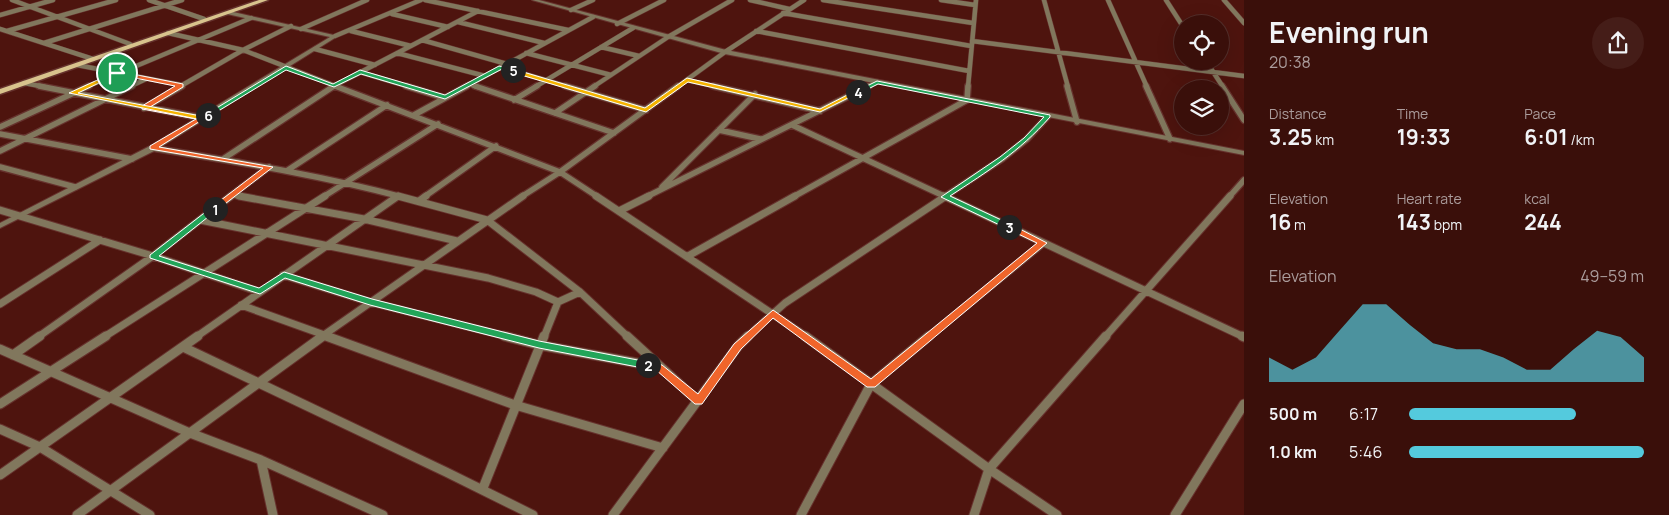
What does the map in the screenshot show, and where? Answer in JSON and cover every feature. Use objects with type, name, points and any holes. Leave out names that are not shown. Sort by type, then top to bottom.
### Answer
[{"type":"main road","points":[[0,90],[77,65],[130,44],[259,0]]},
{"type":"main road","points":[[0,90],[265,0]]},
{"type":"street","points":[[12,0],[130,44]]},
{"type":"street","points":[[0,15],[53,0]]},
{"type":"street","points":[[7,31],[116,0]]},
{"type":"street","points":[[149,0],[204,19]]},
{"type":"street","points":[[44,43],[182,0]]},
{"type":"street","points":[[301,28],[367,0]]},
{"type":"street","points":[[0,226],[153,148],[286,68],[335,36],[392,14],[421,0]]},
{"type":"street","points":[[425,0],[568,30]]},
{"type":"street","points":[[534,0],[724,52],[1244,153]]},
{"type":"street","points":[[571,10],[593,0]]},
{"type":"street","points":[[617,24],[664,0]]},
{"type":"street","points":[[555,113],[668,37],[732,0]]},
{"type":"street","points":[[750,0],[789,9]]},
{"type":"street","points":[[77,515],[370,302],[487,220],[560,172],[724,52],[804,0]]},
{"type":"street","points":[[823,0],[974,23]]},
{"type":"street","points":[[941,0],[975,2],[966,100]]},
{"type":"street","points":[[1044,0],[1077,122]]},
{"type":"street","points":[[1108,0],[1170,139]]},
{"type":"street","points":[[1166,0],[1176,15]]},
{"type":"street","points":[[1224,0],[1244,24]]},
{"type":"street","points":[[223,159],[334,86],[478,11]]},
{"type":"street","points":[[229,12],[335,36]]},
{"type":"street","points":[[783,13],[972,43],[1244,76]]},
{"type":"street","points":[[392,14],[448,27]]},
{"type":"street","points":[[414,115],[593,16]]},
{"type":"street","points":[[0,127],[117,73],[251,18]]},
{"type":"street","points":[[458,22],[544,43]]},
{"type":"street","points":[[144,108],[243,50],[291,26]]},
{"type":"street","points":[[514,100],[633,28]]},
{"type":"street","points":[[0,29],[91,59]]},
{"type":"street","points":[[350,31],[411,46]]},
{"type":"street","points":[[756,31],[969,71]]},
{"type":"street","points":[[168,34],[243,50],[560,172],[773,313],[989,470],[1057,515]]},
{"type":"street","points":[[422,40],[507,64]]},
{"type":"street","points":[[601,47],[639,56]]},
{"type":"street","points":[[315,49],[375,65]]},
{"type":"street","points":[[397,53],[485,76]]},
{"type":"street","points":[[526,53],[611,75]]},
{"type":"street","points":[[77,65],[180,86]]},
{"type":"street","points":[[501,67],[646,110]]},
{"type":"street","points":[[1211,70],[1244,120]]},
{"type":"street","points":[[360,72],[445,98]]},
{"type":"street","points":[[0,151],[146,79]]},
{"type":"street","points":[[687,80],[756,94],[820,110]]},
{"type":"street","points":[[619,211],[877,82]]},
{"type":"street","points":[[24,83],[202,118]]},
{"type":"street","points":[[469,84],[614,133]]},
{"type":"street","points":[[656,192],[756,94]]},
{"type":"street","points":[[688,256],[966,100]]},
{"type":"street","points":[[288,170],[387,105]]},
{"type":"street","points":[[613,515],[738,346],[773,313],[1002,159],[1026,140],[1048,116]]},
{"type":"street","points":[[0,404],[205,274],[344,182],[438,124]]},
{"type":"street","points":[[792,125],[1244,337]]},
{"type":"street","points":[[719,130],[749,138],[761,139]]},
{"type":"street","points":[[0,134],[132,159]]},
{"type":"street","points":[[419,201],[496,146]]},
{"type":"street","points":[[153,148],[288,170],[344,182],[487,220],[580,292],[698,401]]},
{"type":"street","points":[[0,167],[74,187]]},
{"type":"street","points":[[13,355],[153,256],[269,167]]},
{"type":"street","points":[[974,515],[989,470],[1244,180]]},
{"type":"street","points":[[232,195],[364,219],[457,241]]},
{"type":"street","points":[[0,475],[398,196]]},
{"type":"street","points":[[0,210],[153,256],[260,292]]},
{"type":"street","points":[[200,220],[497,280],[536,292],[558,302]]},
{"type":"street","points":[[0,304],[100,240]]},
{"type":"street","points":[[801,515],[871,384],[1043,243]]},
{"type":"street","points":[[284,275],[370,302],[539,345],[659,367]]},
{"type":"street","points":[[483,488],[539,345],[558,302],[580,292]]},
{"type":"street","points":[[241,305],[516,405],[663,448]]},
{"type":"street","points":[[183,347],[257,384],[483,488],[533,515]]},
{"type":"street","points":[[0,349],[113,397],[190,433],[261,460],[383,515]]},
{"type":"street","points":[[1175,515],[1244,404]]},
{"type":"street","points":[[0,429],[40,447],[150,515]]},
{"type":"street","points":[[261,460],[273,515]]},
{"type":"route","points":[[117,73],[72,93],[144,108],[202,118],[286,68],[334,86],[360,72],[445,98],[501,67],[646,110],[687,80],[756,94],[820,110],[877,82],[1048,116],[1026,140],[1002,159],[945,197],[1043,243],[871,384],[773,313],[738,346],[698,401],[659,367],[539,345],[370,302],[284,275],[260,292],[153,256],[269,167],[153,148],[202,118],[144,108],[180,86],[117,73]]}]
